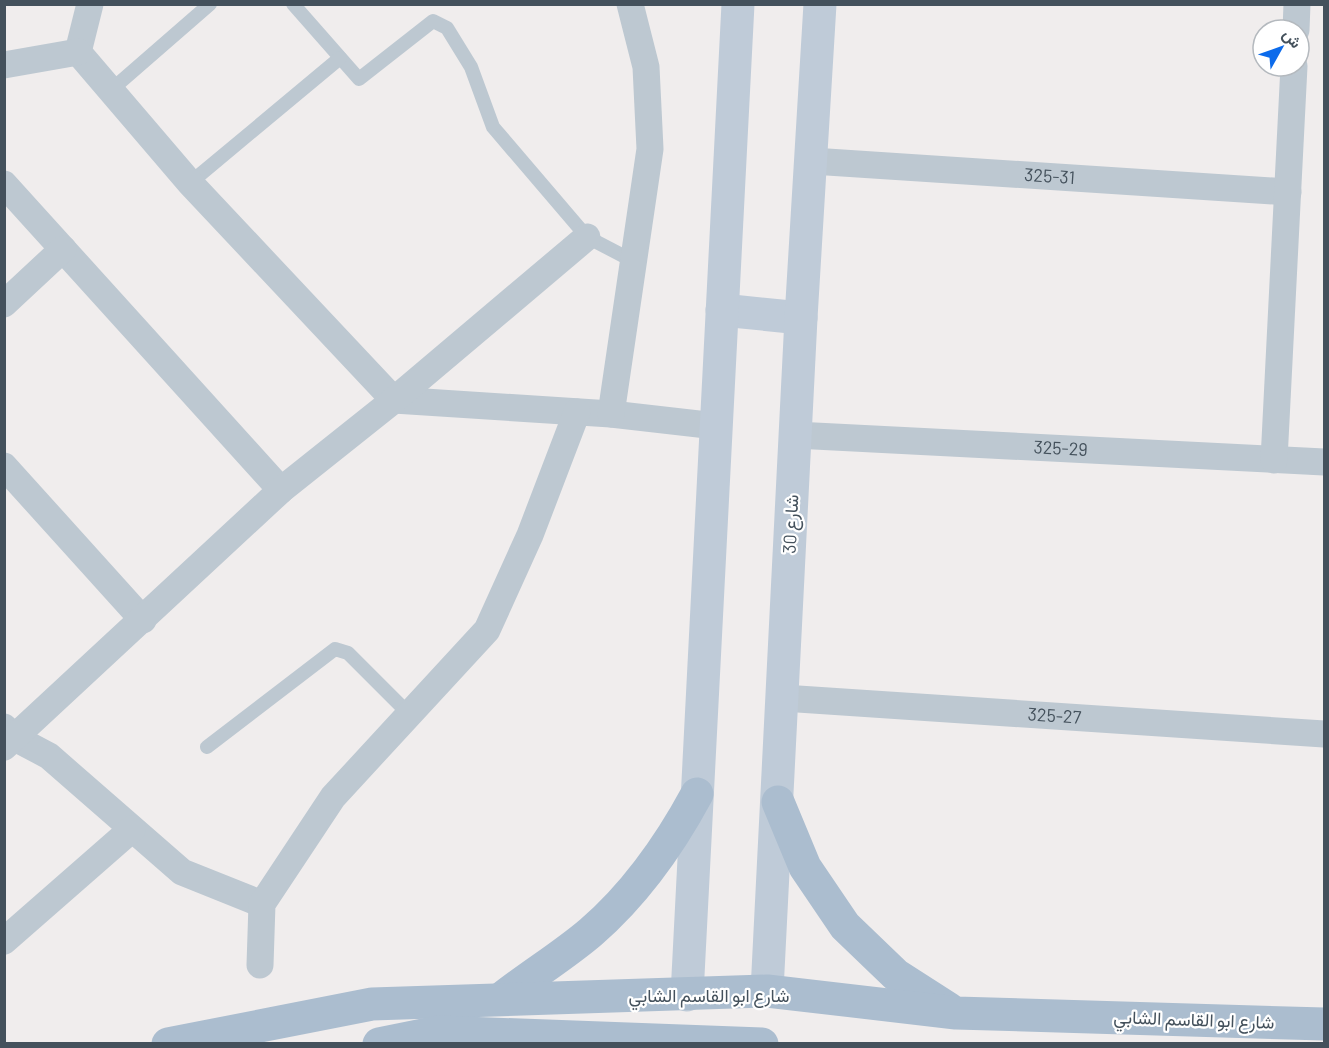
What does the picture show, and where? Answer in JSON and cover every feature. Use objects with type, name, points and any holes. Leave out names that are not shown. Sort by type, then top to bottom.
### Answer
[{"type":"main road","points":[[684,1042],[738,4]]},
{"type":"main road","name":"شارع 30","points":[[763,1044],[820,4]]},
{"type":"main road","points":[[722,310],[801,318]]},
{"type":"main road","points":[[502,998],[590,933],[616,909],[661,855],[697,794]]},
{"type":"main road","points":[[778,802],[805,867],[845,926],[896,975],[956,1013]]},
{"type":"main road","name":"شارع ابو القاسم الشابي","points":[[168,1044],[372,1005],[502,998],[687,995],[767,991],[956,1013],[1324,1024]]},
{"type":"main road","points":[[379,1044],[438,1038],[498,1038],[763,1044]]},
{"type":"street","points":[[78,52],[90,4]]},
{"type":"street","points":[[611,414],[650,148],[646,67],[630,4]]},
{"type":"street","points":[[4,65],[78,52]]},
{"type":"street","points":[[78,52],[190,183],[394,400],[611,414],[716,426]]},
{"type":"street","points":[[1274,460],[1293,78]]},
{"type":"street","name":"325-31","points":[[812,161],[1288,192]]},
{"type":"street","points":[[4,184],[281,490]]},
{"type":"street","points":[[262,904],[182,872],[49,756],[8,737],[143,620],[281,490],[394,400],[587,237]]},
{"type":"street","points":[[4,304],[63,249]]},
{"type":"street","points":[[260,965],[262,904],[333,797],[487,630],[530,535],[577,412]]},
{"type":"street","name":"325-29","points":[[795,435],[1324,462]]},
{"type":"street","points":[[4,466],[143,620]]},
{"type":"street","name":"325-27","points":[[783,698],[1324,734]]},
{"type":"street","points":[[4,941],[132,829]]},
{"type":"lane","points":[[110,91],[210,4]]},
{"type":"lane","points":[[293,4],[359,79],[433,21],[447,28],[471,68],[493,127],[587,237],[634,262]]},
{"type":"lane","points":[[190,183],[340,58]]},
{"type":"lane","points":[[207,747],[335,649],[348,652],[409,714]]}]
